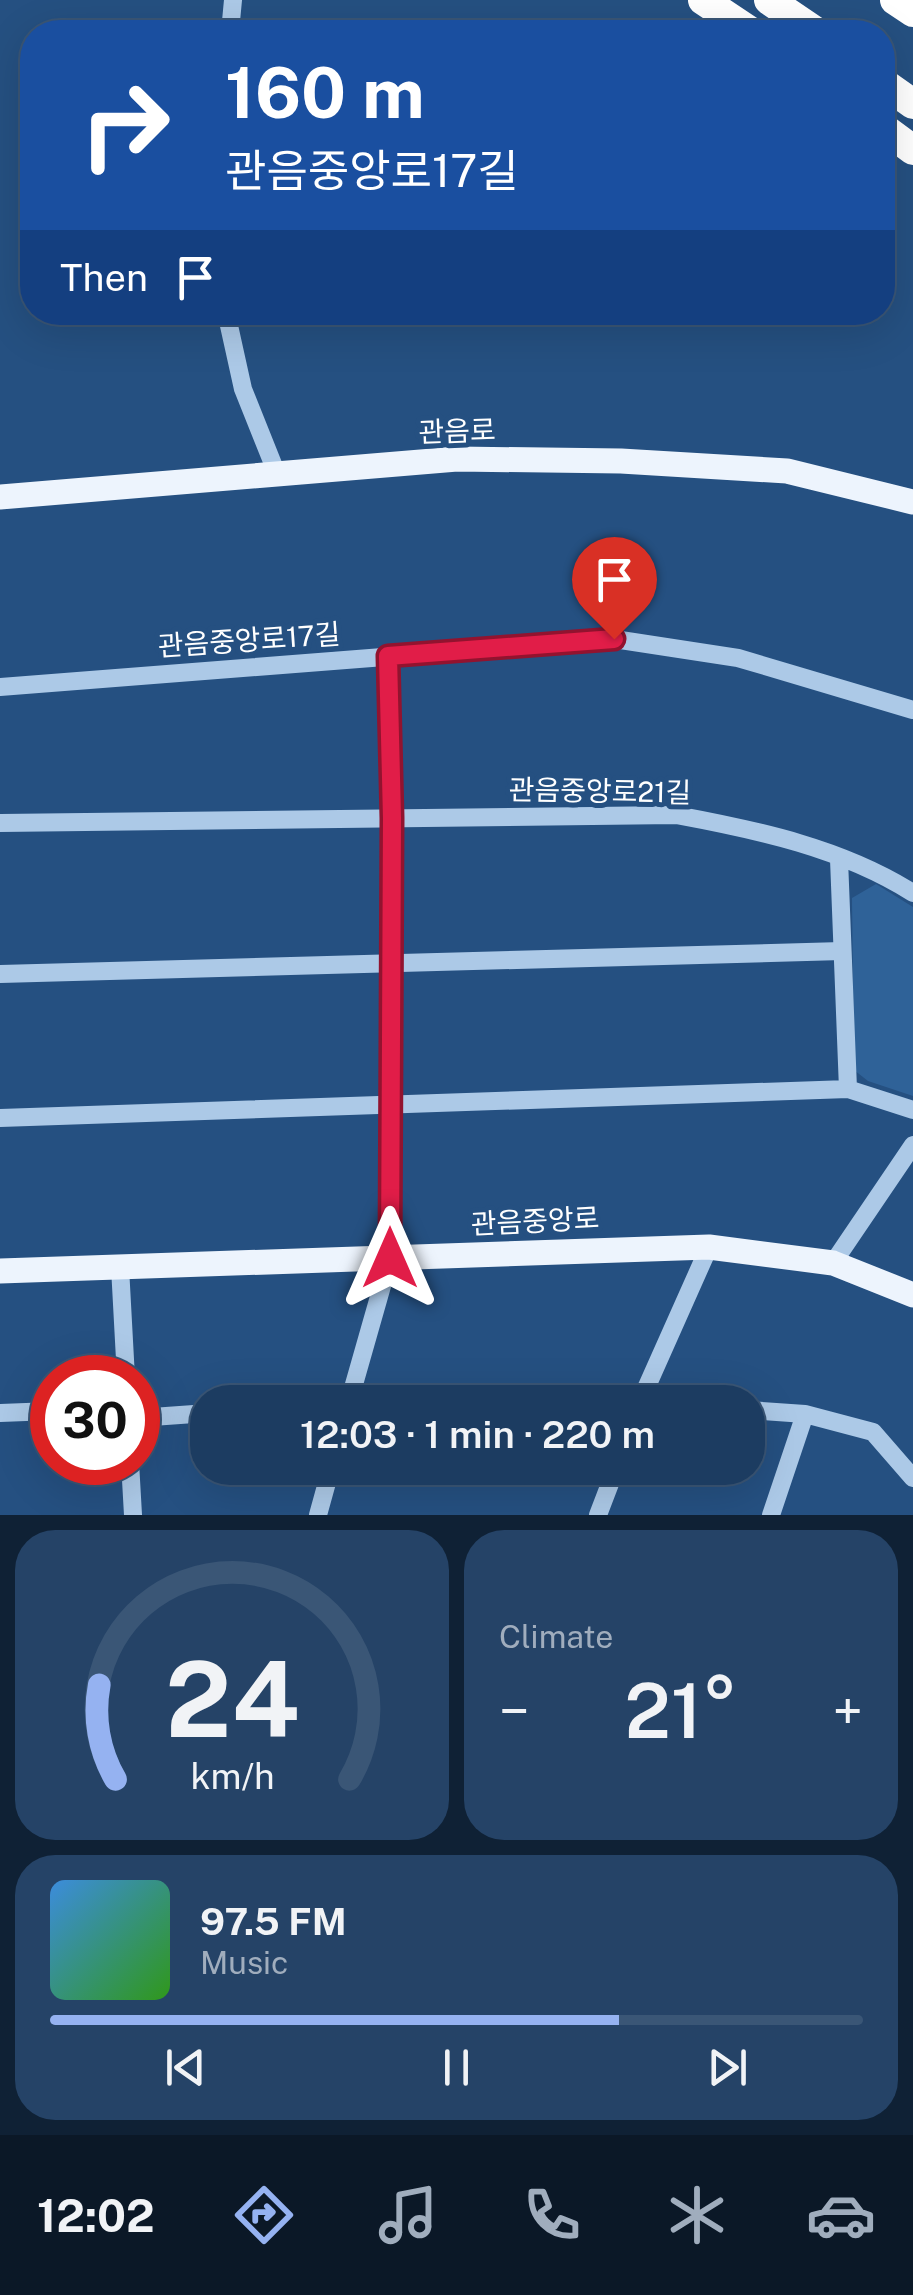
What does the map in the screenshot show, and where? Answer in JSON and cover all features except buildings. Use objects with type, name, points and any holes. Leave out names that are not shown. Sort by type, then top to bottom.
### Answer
[{"type":"highway","points":[[704,0],[733,20]]},
{"type":"highway","points":[[769,0],[798,20]]},
{"type":"highway","points":[[895,0],[913,12]]},
{"type":"main road","name":"관음로","points":[[0,497],[458,459],[621,461],[787,471],[913,502]]},
{"type":"main road","name":"관음중앙로","points":[[0,1271],[709,1246],[833,1263],[913,1294]]},
{"type":"street","points":[[229,325],[243,389],[276,474]]},
{"type":"street","name":"관음중앙로17길","points":[[0,686],[614,639],[738,658],[913,710]]},
{"type":"street","points":[[353,1385],[390,1258],[392,818],[388,656]]},
{"type":"street","name":"관음중앙로21길","points":[[392,818],[676,815],[770,833],[839,858],[913,893]]},
{"type":"street","points":[[0,823],[392,818]]},
{"type":"street","points":[[839,858],[848,1089]]},
{"type":"street","points":[[0,974],[842,951]]},
{"type":"street","points":[[0,1118],[848,1089],[913,1110]]},
{"type":"street","points":[[833,1263],[913,1145]]},
{"type":"street","points":[[648,1385],[709,1246]]},
{"type":"street","points":[[120,1267],[125,1355]]},
{"type":"street","points":[[765,1411],[805,1414],[872,1432],[913,1478]]},
{"type":"street","points":[[0,1413],[30,1412]]},
{"type":"street","points":[[160,1416],[190,1414]]},
{"type":"street","points":[[771,1515],[805,1414]]},
{"type":"street","points":[[131,1485],[133,1515]]},
{"type":"street","points":[[318,1515],[326,1485]]},
{"type":"street","points":[[598,1515],[609,1485]]},
{"type":"shaded area","points":[[876,884],[913,907],[913,1096],[868,1081],[854,1070],[852,898]]},
{"type":"route","points":[[390,1258],[392,818],[388,656],[614,639]]}]
